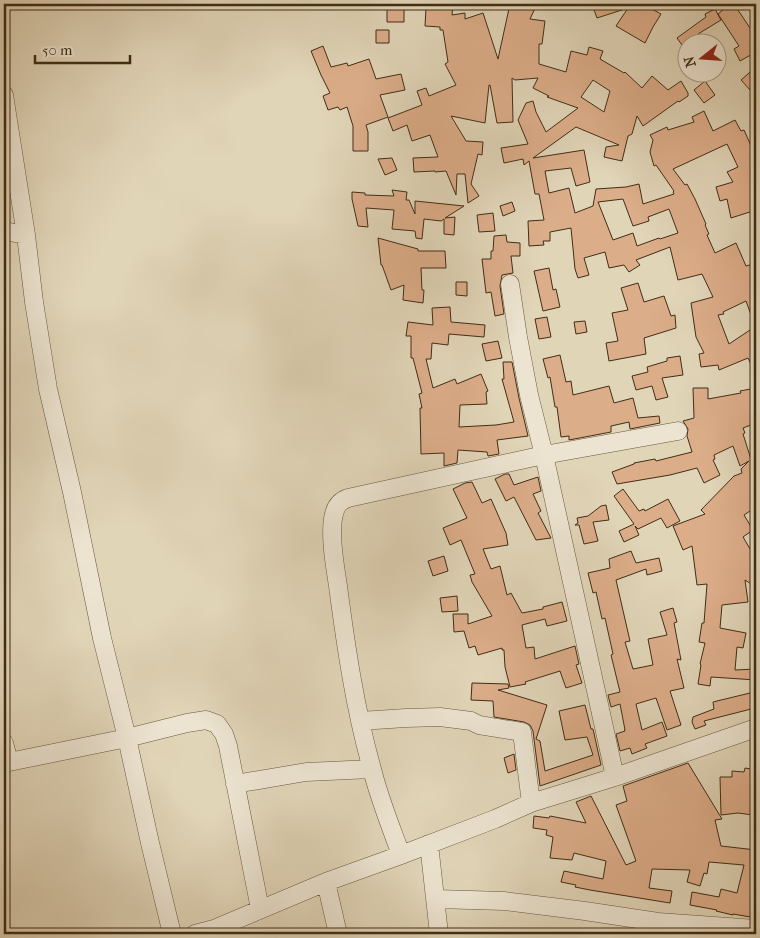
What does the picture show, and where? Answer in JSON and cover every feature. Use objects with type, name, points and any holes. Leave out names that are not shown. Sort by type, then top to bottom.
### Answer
[{"type":"street","points":[[4,94],[48,389],[72,492],[102,638],[172,934]]},
{"type":"street","points":[[4,231],[26,235]]},
{"type":"street","points":[[510,284],[529,395],[615,777]]},
{"type":"street","points":[[401,855],[372,769],[360,721],[346,645],[334,560],[332,526],[334,513],[340,501],[544,455],[678,431]]},
{"type":"street","points":[[360,721],[440,717],[471,721],[522,732],[531,803]]},
{"type":"street","points":[[4,743],[6,762],[127,738],[187,723],[206,720],[217,724],[224,734],[228,746],[260,909]]},
{"type":"street","points":[[195,934],[215,931],[260,909],[326,882],[495,819],[531,803],[615,777],[756,728]]},
{"type":"street","points":[[235,784],[306,772],[372,769]]},
{"type":"street","points":[[429,844],[440,934]]},
{"type":"street","points":[[326,882],[338,934]]},
{"type":"street","points":[[436,898],[504,901],[658,922],[756,929]]},
{"type":"building","points":[[387,4],[404,4],[404,22],[387,22]]},
{"type":"building","points":[[440,4],[453,4],[452,15],[465,13],[465,19],[483,13],[498,59],[510,4],[537,4],[530,19],[545,21],[542,44],[539,44],[539,64],[566,72],[571,51],[587,55],[589,47],[603,51],[600,59],[625,72],[642,88],[652,76],[668,90],[682,82],[688,96],[643,126],[637,116],[632,134],[628,136],[622,161],[604,157],[606,147],[619,145],[576,127],[533,158],[584,150],[590,182],[576,186],[571,168],[545,171],[549,193],[569,188],[575,213],[593,206],[596,189],[639,184],[643,204],[674,194],[674,191],[656,165],[654,166],[650,152],[653,140],[650,135],[667,127],[668,130],[694,122],[692,117],[704,111],[713,131],[735,120],[741,131],[744,130],[756,157],[756,210],[731,218],[727,199],[720,201],[716,187],[733,182],[727,172],[738,167],[727,144],[673,169],[685,185],[687,184],[695,199],[706,224],[709,234],[707,235],[715,253],[736,243],[746,266],[753,264],[756,271],[756,326],[756,375],[748,358],[719,370],[718,365],[701,367],[699,354],[704,353],[696,337],[691,303],[713,297],[702,274],[678,280],[670,247],[636,260],[640,265],[629,272],[624,265],[609,268],[605,252],[584,258],[589,275],[578,278],[575,269],[571,228],[550,232],[550,241],[543,241],[544,245],[529,246],[528,221],[544,220],[539,194],[535,194],[529,161],[524,165],[523,159],[504,163],[501,148],[528,144],[518,120],[526,103],[533,101],[546,132],[578,108],[547,97],[549,96],[533,88],[538,78],[515,80],[512,78],[513,122],[497,123],[490,85],[485,123],[451,116],[466,141],[483,142],[482,155],[478,154],[471,184],[479,196],[468,203],[465,174],[457,174],[456,195],[446,171],[414,172],[413,158],[438,157],[430,135],[412,141],[407,125],[393,131],[388,118],[422,105],[417,91],[426,88],[429,96],[456,85],[445,64],[448,62],[443,30],[440,30],[440,27],[425,26],[426,8],[440,9]],"holes":[[[593,80],[610,91],[604,112],[581,97]],[[623,199],[633,226],[649,221],[648,217],[669,209],[678,233],[637,246],[633,233],[613,240],[598,202]],[[746,301],[756,326],[729,344],[718,315],[724,314],[723,312]]]},
{"type":"building","points":[[592,4],[643,4],[661,14],[645,43],[616,26],[628,8],[597,18]]},
{"type":"building","points":[[730,4],[733,4],[756,37],[756,52],[740,61],[734,49],[739,46],[718,14]]},
{"type":"building","points":[[715,9],[721,20],[701,32],[685,32],[706,17],[705,14]]},
{"type":"building","points":[[376,30],[389,30],[389,43],[376,43]]},
{"type":"building","points":[[323,46],[331,67],[347,63],[348,66],[369,59],[376,79],[401,74],[405,90],[380,95],[388,117],[366,125],[368,151],[353,151],[353,126],[347,107],[340,110],[338,107],[328,110],[323,96],[330,93],[311,51]]},
{"type":"building","points":[[756,67],[756,86],[751,91],[741,80]]},
{"type":"building","points":[[706,82],[715,95],[704,103],[694,90]]},
{"type":"building","points":[[392,158],[397,170],[385,175],[378,159]]},
{"type":"building","points":[[392,190],[407,192],[406,200],[409,200],[415,214],[415,201],[464,206],[445,218],[455,217],[454,235],[444,234],[444,219],[441,221],[424,219],[422,239],[416,238],[415,231],[392,229],[394,210],[366,208],[368,227],[358,226],[352,192],[365,193],[365,195],[394,196]]},
{"type":"building","points":[[512,202],[515,211],[503,216],[500,206]]},
{"type":"building","points":[[493,213],[495,231],[479,232],[477,215]]},
{"type":"building","points":[[506,235],[507,242],[520,243],[520,256],[511,256],[513,273],[502,275],[500,286],[504,314],[495,316],[491,292],[486,293],[482,259],[491,259],[494,236]]},
{"type":"building","points":[[378,238],[418,249],[418,251],[445,251],[446,268],[421,268],[422,290],[424,290],[423,303],[403,300],[404,285],[391,290],[381,265]]},
{"type":"building","points":[[549,268],[553,290],[556,289],[560,307],[543,311],[534,271]]},
{"type":"building","points":[[456,282],[467,282],[467,296],[456,295]]},
{"type":"building","points":[[638,283],[644,302],[664,296],[671,316],[675,315],[676,328],[644,338],[646,354],[609,361],[606,343],[618,341],[612,313],[628,310],[621,288]]},
{"type":"building","points":[[450,307],[451,322],[485,325],[484,337],[449,334],[448,345],[432,343],[431,359],[426,359],[433,388],[455,379],[457,384],[481,374],[488,391],[486,392],[487,404],[460,405],[459,427],[514,422],[502,379],[504,379],[503,362],[512,362],[528,436],[497,440],[499,454],[488,456],[487,452],[458,450],[457,463],[444,466],[444,453],[421,454],[420,408],[422,408],[419,394],[422,393],[413,358],[411,358],[411,336],[406,336],[408,322],[433,325],[432,308]]},
{"type":"building","points":[[547,317],[551,337],[539,339],[535,319]]},
{"type":"building","points":[[585,321],[587,332],[576,334],[574,322]]},
{"type":"building","points":[[498,341],[502,358],[486,361],[482,344]]},
{"type":"building","points":[[560,355],[566,382],[571,381],[573,395],[609,386],[614,403],[633,398],[638,418],[659,416],[660,423],[630,429],[629,422],[611,426],[611,432],[569,440],[569,436],[561,437],[557,407],[555,407],[550,377],[548,378],[543,359]]},
{"type":"building","points":[[680,356],[683,375],[662,378],[668,397],[656,400],[652,386],[636,390],[632,376],[648,372],[647,367],[667,361],[667,358]]},
{"type":"building","points":[[693,388],[708,388],[708,399],[741,393],[740,391],[756,388],[756,423],[743,428],[745,433],[743,434],[756,475],[756,507],[744,515],[753,530],[743,537],[756,559],[756,587],[745,580],[748,602],[722,605],[720,628],[746,633],[743,648],[737,647],[735,670],[756,669],[756,680],[711,677],[710,686],[698,684],[705,643],[699,642],[702,623],[704,623],[707,584],[697,585],[692,546],[683,550],[673,526],[705,514],[701,510],[734,476],[742,473],[741,469],[749,461],[740,466],[733,446],[714,455],[715,459],[713,460],[720,475],[704,483],[697,468],[670,475],[617,484],[612,472],[634,463],[655,459],[656,461],[692,452],[687,436],[688,429],[683,421],[694,418]]},
{"type":"building","points":[[509,474],[514,485],[538,477],[541,491],[533,494],[541,511],[538,513],[551,538],[536,540],[514,497],[506,501],[495,479]]},
{"type":"building","points":[[472,482],[482,503],[491,499],[506,533],[508,545],[483,549],[491,569],[500,566],[507,595],[511,593],[522,613],[543,609],[543,607],[562,602],[567,621],[547,626],[545,619],[522,625],[526,648],[534,647],[535,659],[575,646],[579,664],[576,665],[582,683],[566,688],[560,671],[525,682],[526,684],[510,687],[505,667],[504,650],[502,648],[478,655],[475,646],[469,648],[464,631],[454,632],[453,614],[468,614],[468,624],[492,616],[472,582],[470,575],[475,574],[461,540],[450,545],[443,528],[467,518],[453,489]]},
{"type":"building","points":[[623,489],[639,511],[644,509],[645,511],[668,499],[680,521],[667,528],[661,518],[638,529],[635,526],[639,535],[624,542],[619,531],[634,524],[614,496]]},
{"type":"building","points":[[606,505],[609,520],[593,522],[598,541],[584,544],[579,525],[575,525],[578,523],[577,518],[588,516],[601,506]]},
{"type":"building","points":[[631,551],[636,563],[659,558],[662,571],[647,575],[646,569],[616,580],[630,641],[625,642],[633,669],[653,665],[648,639],[667,635],[660,612],[673,608],[677,622],[674,623],[681,660],[677,659],[684,688],[670,691],[681,725],[667,730],[656,698],[636,704],[642,730],[662,722],[667,736],[645,744],[647,748],[632,754],[630,748],[620,751],[616,734],[625,730],[620,704],[611,707],[608,695],[620,692],[605,618],[602,619],[596,592],[593,593],[588,573],[610,568],[609,559]]},
{"type":"building","points":[[444,556],[448,571],[433,576],[428,561]]},
{"type":"building","points":[[457,596],[458,611],[442,612],[440,598]]},
{"type":"building","points":[[472,683],[508,684],[509,688],[498,690],[547,705],[536,739],[540,741],[545,771],[593,755],[587,737],[565,740],[559,711],[585,705],[591,729],[593,729],[601,765],[540,786],[533,731],[530,725],[524,722],[494,717],[493,701],[471,700]]},
{"type":"building","points":[[750,693],[755,708],[704,721],[706,725],[695,729],[692,722],[693,717],[714,709],[713,702]]},
{"type":"building","points":[[514,754],[516,770],[508,773],[504,758]]},
{"type":"building","points":[[688,763],[722,819],[715,820],[721,846],[756,850],[756,918],[733,915],[690,905],[692,892],[719,897],[721,889],[737,893],[744,865],[709,862],[707,874],[704,873],[700,886],[687,882],[690,870],[652,869],[649,888],[672,891],[670,903],[590,890],[561,882],[564,871],[603,879],[606,861],[574,853],[572,860],[550,858],[553,837],[546,835],[547,830],[533,828],[534,816],[549,818],[550,816],[586,823],[576,802],[591,796],[626,865],[636,861],[616,805],[627,801],[623,786]]},
{"type":"building","points":[[745,768],[756,770],[756,799],[753,815],[738,813],[721,815],[720,777],[732,777],[732,771],[744,772]]}]
